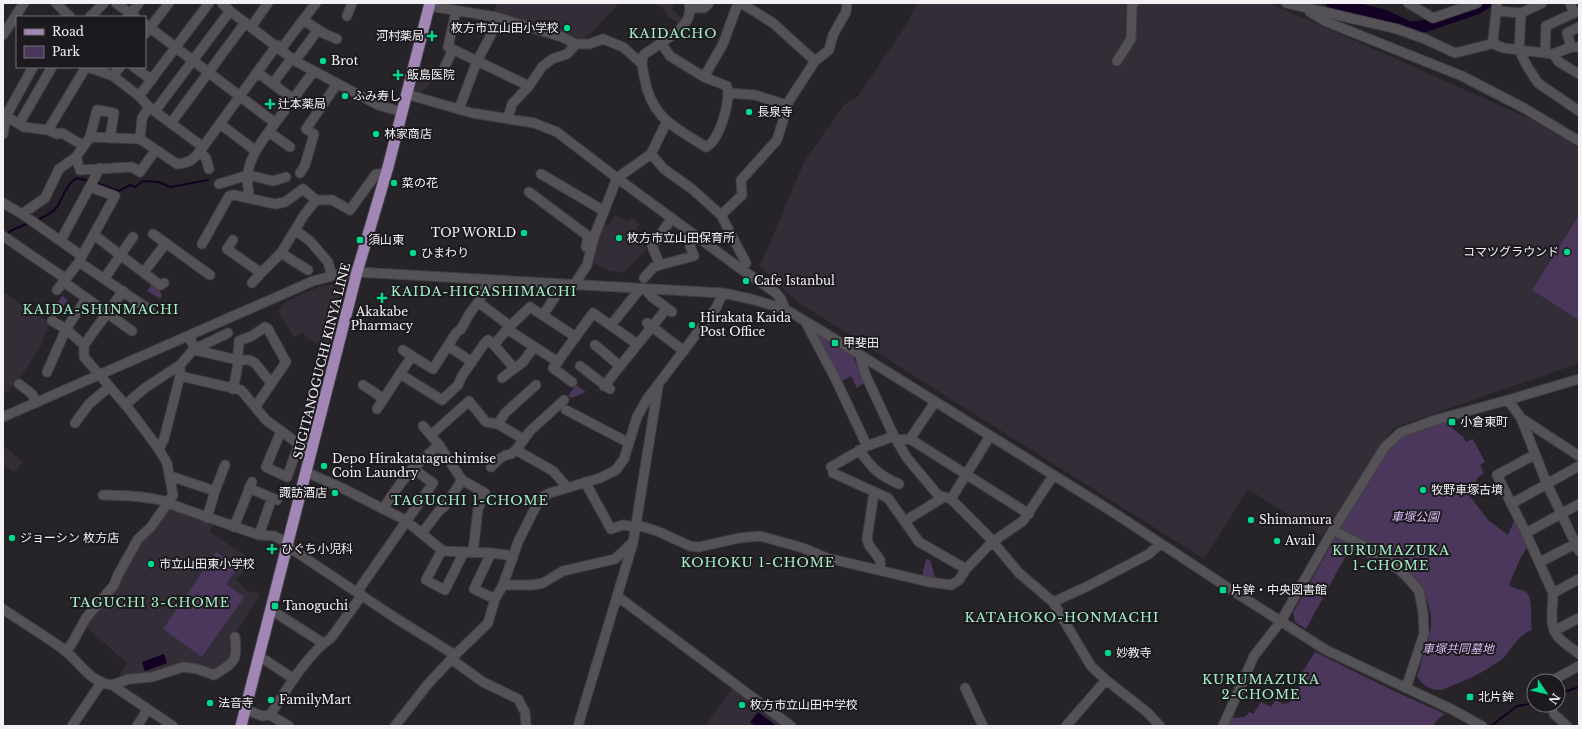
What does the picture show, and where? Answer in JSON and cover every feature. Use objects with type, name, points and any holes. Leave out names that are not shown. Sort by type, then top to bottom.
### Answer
[{"type":"main road","name":"SUGITANOGUCHI KINYA LINE","points":[[241,726],[358,272],[386,174],[430,4]]},
{"type":"street","points":[[3,35],[24,3]]},
{"type":"street","points":[[56,3],[69,16]]},
{"type":"street","points":[[91,16],[104,3]]},
{"type":"street","points":[[116,3],[131,16],[139,3]]},
{"type":"street","points":[[169,3],[147,29],[193,60],[276,123]]},
{"type":"street","points":[[139,96],[209,3]]},
{"type":"street","points":[[171,123],[209,72],[268,3]]},
{"type":"street","points":[[90,137],[140,139],[155,151],[177,164],[186,164],[195,158],[257,72],[316,3]]},
{"type":"street","points":[[347,16],[352,3]]},
{"type":"street","points":[[660,43],[670,56],[704,77],[728,86],[729,93],[721,125],[710,145],[706,147],[667,121],[658,113],[649,98],[641,63],[644,55],[660,43],[675,34],[686,22],[690,6],[704,8],[709,3]]},
{"type":"street","points":[[704,77],[723,44],[738,3]]},
{"type":"street","points":[[741,3],[773,23],[816,61]]},
{"type":"street","points":[[721,215],[742,195],[741,180],[777,140],[787,105],[816,61],[829,50],[833,35],[846,12],[847,3]]},
{"type":"street","points":[[1117,61],[1131,38],[1132,6],[1134,3]]},
{"type":"street","points":[[1286,3],[1305,5],[1397,29],[1426,39],[1454,54],[1495,43]]},
{"type":"street","points":[[1408,3],[1433,18],[1466,5],[1478,3]]},
{"type":"street","points":[[1542,3],[1521,12],[1496,7],[1493,40],[1495,43],[1504,48],[1549,54],[1575,47],[1567,33],[1579,27]]},
{"type":"street","points":[[1570,3],[1574,13],[1546,26],[1549,54],[1579,74]]},
{"type":"street","points":[[430,4],[456,11],[496,17],[562,37],[576,44],[589,44],[604,39],[623,47],[641,63]]},
{"type":"street","points":[[140,139],[142,118],[152,109],[193,60],[225,5],[248,25],[293,59],[378,105],[402,112]]},
{"type":"street","points":[[1305,5],[1310,12],[1327,22],[1462,76],[1524,108],[1579,141]]},
{"type":"street","points":[[456,11],[448,47],[530,86]]},
{"type":"street","points":[[1521,12],[1519,50],[1538,83],[1579,111]]},
{"type":"street","points":[[459,109],[477,61],[491,35],[496,17]]},
{"type":"street","points":[[303,20],[318,30],[338,39]]},
{"type":"street","points":[[272,83],[318,30]]},
{"type":"street","points":[[508,118],[512,104],[530,86],[542,67],[552,59],[567,54],[576,44]]},
{"type":"street","points":[[445,66],[453,50]]},
{"type":"street","points":[[3,134],[5,118],[32,68]]},
{"type":"street","points":[[19,124],[51,68]]},
{"type":"street","points":[[48,130],[86,68]]},
{"type":"street","points":[[90,68],[112,76],[139,96],[152,109],[201,149],[210,169]]},
{"type":"street","points":[[112,76],[119,68]]},
{"type":"street","points":[[135,68],[152,80]]},
{"type":"street","points":[[257,72],[293,99],[314,71]]},
{"type":"street","points":[[300,173],[305,165],[314,134],[306,129],[337,84]]},
{"type":"street","points":[[729,93],[755,95],[787,105]]},
{"type":"street","points":[[406,94],[472,113],[534,122],[557,132],[694,235],[744,266],[776,293],[781,299],[785,310]]},
{"type":"street","points":[[29,219],[45,198],[59,169],[76,157],[90,137],[97,110],[114,113],[110,138]]},
{"type":"street","points":[[249,198],[248,175],[251,161],[256,151],[285,110]]},
{"type":"street","points":[[5,118],[24,127],[48,130],[57,134],[62,133],[84,146]]},
{"type":"street","points":[[574,285],[587,265],[604,210],[617,178],[650,154],[667,121]]},
{"type":"street","points":[[220,124],[256,151]]},
{"type":"street","points":[[269,132],[290,147]]},
{"type":"street","points":[[76,157],[80,170],[132,167],[140,172],[155,151]]},
{"type":"street","points":[[650,154],[664,169],[692,189],[721,215],[744,266]]},
{"type":"street","points":[[61,240],[100,168]]},
{"type":"street","points":[[202,244],[227,198],[234,194],[275,204],[285,202],[303,189],[316,200],[332,200],[350,210],[376,174],[386,174]]},
{"type":"street","points":[[542,174],[604,210]]},
{"type":"street","points":[[219,184],[248,175],[274,181],[286,177]]},
{"type":"street","points":[[57,290],[81,259],[115,196],[92,184]]},
{"type":"street","points":[[529,192],[588,236],[585,252],[587,265]]},
{"type":"street","points":[[252,283],[261,272],[282,253],[295,230],[316,200]]},
{"type":"street","points":[[3,203],[61,240],[104,279],[150,310]]},
{"type":"street","points":[[660,266],[652,246],[672,218]]},
{"type":"street","points":[[295,230],[310,241],[328,262],[332,276]]},
{"type":"street","points":[[153,234],[210,275]]},
{"type":"street","points":[[644,278],[654,267],[694,256],[690,246],[694,235]]},
{"type":"street","points":[[104,279],[133,237]]},
{"type":"street","points":[[5,238],[65,280],[86,299],[132,331]]},
{"type":"street","points":[[98,238],[160,285],[164,283]]},
{"type":"street","points":[[233,240],[225,252],[261,272]]},
{"type":"street","points":[[144,272],[166,243]]},
{"type":"street","points":[[282,253],[308,270]]},
{"type":"street","points":[[3,417],[313,281],[332,276],[358,272],[563,285],[723,293],[751,299],[785,310],[990,436],[1326,650],[1482,726]]},
{"type":"street","points":[[402,350],[433,369],[478,302],[489,280]]},
{"type":"street","points":[[543,315],[563,285]]},
{"type":"street","points":[[580,366],[607,388],[620,366],[649,325],[670,310],[643,289]]},
{"type":"street","points":[[611,325],[643,289]]},
{"type":"street","points":[[65,651],[71,645],[86,618],[114,585],[118,574],[138,539],[151,527],[173,495],[167,463],[159,449],[126,405],[99,376],[84,357],[84,345],[123,292]]},
{"type":"street","points":[[578,726],[633,543],[637,526],[658,387],[662,378],[716,308],[723,293]]},
{"type":"street","points":[[47,372],[66,329],[86,299]]},
{"type":"street","points":[[478,302],[534,347],[558,362]]},
{"type":"street","points":[[494,345],[530,307],[576,337]]},
{"type":"street","points":[[572,382],[554,368],[593,313],[637,344]]},
{"type":"street","points":[[52,321],[66,329],[84,345]]},
{"type":"street","points":[[806,323],[836,380],[873,469],[883,477],[899,484]]},
{"type":"street","points":[[649,325],[684,351]]},
{"type":"street","points":[[233,389],[238,360],[239,341],[252,336],[265,327],[268,329],[286,362],[256,406]]},
{"type":"street","points":[[126,405],[145,388],[180,365],[193,350],[228,334]]},
{"type":"street","points":[[189,336],[195,350]]},
{"type":"street","points":[[400,374],[442,400],[458,385],[462,376],[488,340],[514,368]]},
{"type":"street","points":[[595,345],[620,366]]},
{"type":"street","points":[[448,346],[472,362]]},
{"type":"street","points":[[502,378],[523,362],[534,347]]},
{"type":"street","points":[[195,350],[238,360],[249,360],[255,363],[271,383]]},
{"type":"street","points":[[377,409],[412,356]]},
{"type":"street","points":[[860,356],[865,374],[895,438],[907,458],[938,495],[948,498],[992,542],[1018,573],[1053,602],[1091,666],[1106,680],[1147,712],[1160,726]]},
{"type":"street","points":[[159,449],[164,439],[180,376],[180,365]]},
{"type":"street","points":[[180,376],[241,390],[256,406],[266,420],[311,453]]},
{"type":"street","points":[[1223,726],[1254,656],[1281,621],[1333,530],[1385,447],[1400,433],[1435,420],[1579,379]]},
{"type":"street","points":[[19,384],[32,394],[36,403]]},
{"type":"street","points":[[363,385],[384,399]]},
{"type":"street","points":[[498,424],[505,413],[519,404],[536,385]]},
{"type":"street","points":[[75,423],[89,404],[109,387]]},
{"type":"street","points":[[395,726],[428,684],[488,623],[495,598],[503,585],[518,542],[542,497],[550,492],[600,478],[616,470],[624,460],[637,417],[647,399],[658,387]]},
{"type":"street","points":[[491,467],[498,459],[507,454],[511,454],[516,450],[523,439],[564,400]]},
{"type":"street","points":[[1508,400],[1521,418],[1547,484],[1578,546],[1540,562]]},
{"type":"street","points":[[431,435],[469,401],[486,422],[498,424],[523,439]]},
{"type":"street","points":[[910,439],[935,402]]},
{"type":"street","points":[[566,410],[628,443]]},
{"type":"street","points":[[1521,418],[1579,456]]},
{"type":"street","points":[[423,426],[439,445],[462,480],[486,493],[478,510],[468,552],[445,590],[426,580],[442,550]]},
{"type":"street","points":[[281,431],[266,466],[287,477],[299,444]]},
{"type":"street","points":[[905,521],[948,498],[967,475],[990,436]]},
{"type":"street","points":[[966,569],[919,542],[888,498],[832,470],[863,448],[895,438],[910,439],[1028,514]]},
{"type":"street","points":[[383,509],[412,468],[439,445]]},
{"type":"street","points":[[516,450],[553,471],[567,487]]},
{"type":"street","points":[[1534,454],[1497,475],[1554,593],[1552,618],[1554,631],[1559,638],[1579,654]]},
{"type":"street","points":[[207,518],[225,465]]},
{"type":"street","points":[[1511,504],[1579,466]]},
{"type":"street","points":[[270,715],[294,679],[323,643],[330,638],[360,594],[406,520],[433,483],[412,468]]},
{"type":"street","points":[[306,472],[406,520],[442,550],[491,552],[507,555],[513,558]]},
{"type":"street","points":[[170,476],[215,491]]},
{"type":"street","points":[[585,482],[611,529],[623,525],[637,526],[657,531],[690,546],[699,547],[739,538],[760,536],[803,548],[827,558],[929,582],[951,584],[959,580],[966,569],[992,542],[1023,522],[1053,476]]},
{"type":"street","points":[[422,533],[439,511],[445,506],[462,480]]},
{"type":"street","points":[[234,526],[250,485],[275,499],[259,535]]},
{"type":"street","points":[[874,492],[867,539],[869,545],[880,560],[880,571]]},
{"type":"street","points":[[103,495],[152,497],[207,518],[259,535],[274,536],[453,657],[483,682],[518,700],[525,712],[526,726]]},
{"type":"street","points":[[1526,533],[1579,504]]},
{"type":"street","points":[[1333,530],[1368,548],[1396,566],[1418,591],[1423,612],[1424,634],[1406,688]]},
{"type":"street","points":[[503,585],[532,585],[543,583],[563,571],[615,560],[633,543]]},
{"type":"street","points":[[1053,602],[1149,554],[1160,544]]},
{"type":"street","points":[[491,552],[474,589],[495,598]]},
{"type":"street","points":[[1554,593],[1579,580]]},
{"type":"street","points":[[617,596],[791,726]]},
{"type":"street","points":[[3,609],[65,651],[82,668],[102,683],[112,685],[172,726]]},
{"type":"street","points":[[271,610],[323,643]]},
{"type":"street","points":[[1554,631],[1579,618]]},
{"type":"street","points":[[112,685],[129,679],[152,677],[183,667],[197,669],[214,675],[231,664],[235,658],[237,650],[235,637]]},
{"type":"street","points":[[259,656],[294,679]]},
{"type":"street","points":[[1566,673],[1579,666]]},
{"type":"street","points":[[1066,726],[1106,680]]},
{"type":"street","points":[[72,726],[102,683]]},
{"type":"street","points":[[965,688],[983,726]]},
{"type":"street","points":[[137,726],[148,709]]},
{"type":"street","points":[[245,709],[262,716],[270,715],[289,726]]},
{"type":"street","points":[[1554,714],[1567,726]]},
{"type":"shaded area","name":"枚方市立山田小学校","points":[[497,3],[620,3],[582,42],[492,14]]},
{"type":"shaded area","points":[[653,3],[675,3],[672,9],[683,19],[680,24],[667,16],[664,9]]},
{"type":"shaded area","points":[[917,3],[1270,3],[1533,120],[1579,148],[1579,363],[1393,428],[1322,536],[1248,489],[1204,559],[799,303],[760,266],[805,160],[845,104],[858,96],[907,24]]},
{"type":"shaded area","points":[[432,65],[441,73],[419,94],[413,92],[419,77]]},
{"type":"shaded area","name":"枚方市立山田保育所","points":[[615,215],[628,221],[631,217],[640,224],[635,231],[647,249],[623,273],[606,270],[591,260],[602,224],[609,225]]},
{"type":"shaded area","points":[[337,284],[349,296],[333,357],[302,333],[294,337],[278,311],[285,302],[318,287]]},
{"type":"shaded area","points":[[3,292],[49,323],[41,346],[16,384],[3,395]]},
{"type":"shaded area","points":[[3,445],[23,462],[14,472],[3,463]]},
{"type":"shaded area","points":[[170,508],[214,523],[210,532],[252,560],[241,575],[235,579],[248,591],[259,594],[258,599],[232,638],[233,656],[213,672],[196,665],[144,676],[118,675],[127,663],[86,627],[117,587],[121,572]]},
{"type":"shaded area","points":[[164,654],[167,663],[145,671],[142,662]]},
{"type":"shaded area","name":"枚方市立山田中学校","points":[[735,684],[792,726],[705,726]]},
{"type":"shaded area","points":[[758,712],[777,726],[755,726],[750,722]]},
{"type":"green space","name":"コマツグラウンド","points":[[1579,215],[1579,320],[1532,290]]},
{"type":"green space","points":[[153,283],[157,285],[162,296],[160,299],[147,291]]},
{"type":"green space","points":[[62,296],[68,300],[55,318],[51,316],[51,312]]},
{"type":"green space","points":[[816,332],[853,356],[864,383],[857,388],[851,376],[840,382]]},
{"type":"green space","points":[[576,385],[586,392],[572,398],[568,396]]},
{"type":"green space","name":"車塚公園","points":[[1452,416],[1451,427],[1463,437],[1466,442],[1473,439],[1485,462],[1480,465],[1484,473],[1478,477],[1469,495],[1488,520],[1508,535],[1515,519],[1528,546],[1520,559],[1509,585],[1513,588],[1525,591],[1529,596],[1531,605],[1532,630],[1516,641],[1502,659],[1486,670],[1442,690],[1438,690],[1425,686],[1417,677],[1431,629],[1431,615],[1427,600],[1419,597],[1399,576],[1350,548],[1306,629],[1295,622],[1293,613],[1330,547],[1342,519],[1392,441]]},
{"type":"green space","points":[[216,552],[238,567],[226,584],[244,597],[202,657],[163,629]]},
{"type":"green space","points":[[926,559],[930,560],[936,580],[922,577]]},
{"type":"green space","points":[[1315,652],[1445,714],[1438,719],[1433,726],[1227,726],[1232,718],[1244,717],[1250,712],[1253,714],[1261,702],[1271,707],[1276,700],[1283,704],[1289,703],[1299,687],[1299,683],[1297,681]]},
{"type":"waterway","points":[[1332,3],[1383,15],[1410,28],[1425,26],[1478,8],[1486,3]]},
{"type":"waterway","points":[[37,220],[50,214],[56,208],[67,187],[73,181],[77,178],[89,181]]},
{"type":"waterway","points":[[96,183],[119,191],[130,185],[135,187],[143,181],[159,182],[170,187],[208,180]]},
{"type":"waterway","points":[[7,235],[10,231],[29,223]]},
{"type":"waterway","points":[[1566,691],[1579,687]]},
{"type":"waterway","points":[[1491,726],[1517,706],[1526,704]]},
{"type":"place","name":"枚方市立山田小学校","points":[[567,28]]},
{"type":"place","name":"河村薬局","points":[[432,36]]},
{"type":"place","name":"Brot","points":[[323,61]]},
{"type":"place","name":"飯島医院","points":[[398,75]]},
{"type":"place","name":"ふみ寿し","points":[[345,96]]},
{"type":"place","name":"辻本薬局","points":[[270,104]]},
{"type":"place","name":"長泉寺","points":[[749,112]]},
{"type":"place","name":"林家商店","points":[[376,134]]},
{"type":"place","name":"菜の花","points":[[394,183]]},
{"type":"place","name":"TOP WORLD","points":[[524,233]]},
{"type":"place","name":"枚方市立山田保育所","points":[[619,238]]},
{"type":"place","name":"須山東","points":[[360,240]]},
{"type":"place","name":"コマツグラウンド","points":[[1567,252]]},
{"type":"place","name":"ひまわり","points":[[413,253]]},
{"type":"place","name":"Cafe Istanbul","points":[[746,281]]},
{"type":"place","name":"Akakabe Pharmacy","points":[[382,298]]},
{"type":"place","name":"Hirakata Kaida Post Office","points":[[692,325]]},
{"type":"place","name":"甲斐田","points":[[835,343]]},
{"type":"place","name":"小倉東町","points":[[1452,422]]},
{"type":"place","name":"Depo Hirakatataguchimise Coin Laundry","points":[[324,466]]},
{"type":"place","name":"牧野車塚古墳","points":[[1423,490]]},
{"type":"place","name":"諏訪酒店","points":[[335,493]]},
{"type":"place","name":"Shimamura","points":[[1251,520]]},
{"type":"place","name":"ジョーシン 枚方店","points":[[12,538]]},
{"type":"place","name":"Avail","points":[[1277,541]]},
{"type":"place","name":"ひぐち小児科","points":[[272,549]]},
{"type":"place","name":"市立山田東小学校","points":[[151,564]]},
{"type":"place","name":"片鉾・中央図書館","points":[[1223,590]]},
{"type":"place","name":"Tanoguchi","points":[[275,606]]},
{"type":"place","name":"妙教寺","points":[[1108,653]]},
{"type":"place","name":"北片鉾","points":[[1470,697]]},
{"type":"place","name":"FamilyMart","points":[[271,700]]},
{"type":"place","name":"法音寺","points":[[210,703]]},
{"type":"place","name":"枚方市立山田中学校","points":[[742,705]]},
{"type":"district","name":"KAIDACHO","points":[[673,33]]},
{"type":"district","name":"KAIDA-HIGASHIMACHI","points":[[484,291]]},
{"type":"district","name":"KAIDA-SHINMACHI","points":[[101,309]]},
{"type":"district","name":"TAGUCHI 1-CHOME","points":[[470,500]]},
{"type":"district","name":"KURUMAZUKA 1-CHOME","points":[[1391,558]]},
{"type":"district","name":"KOHOKU 1-CHOME","points":[[758,562]]},
{"type":"district","name":"TAGUCHI 3-CHOME","points":[[150,602]]},
{"type":"district","name":"KATAHOKO-HONMACHI","points":[[1062,617]]},
{"type":"district","name":"KURUMAZUKA 2-CHOME","points":[[1261,686]]},
{"type":"park label","name":"車塚共同墓地","points":[[1458,649]]}]
